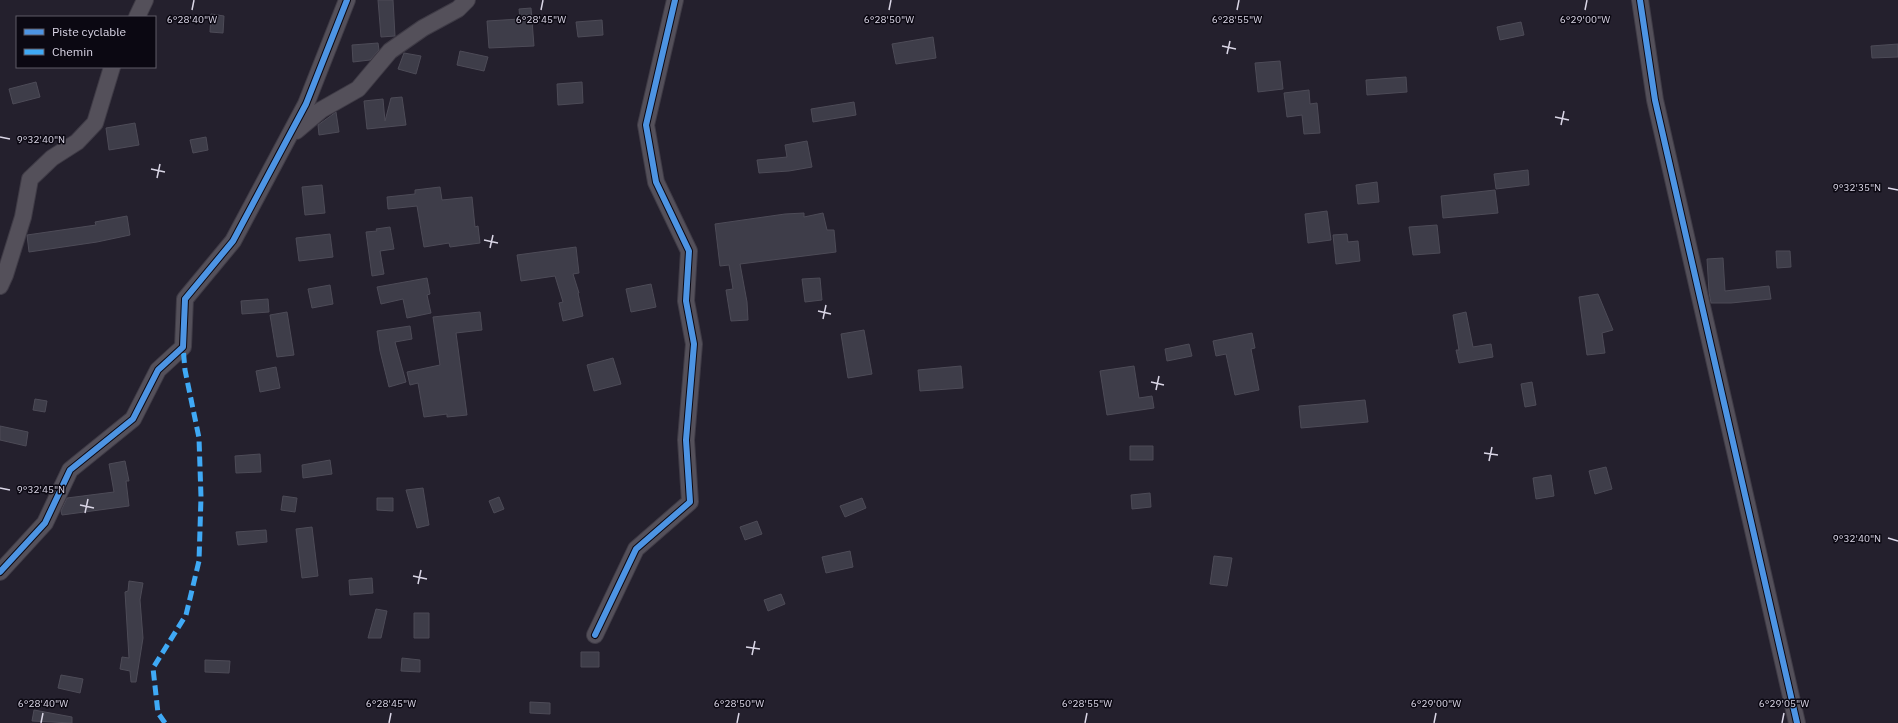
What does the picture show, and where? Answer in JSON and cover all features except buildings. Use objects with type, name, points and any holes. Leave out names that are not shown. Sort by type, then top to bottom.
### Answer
[{"type":"street","points":[[137,16],[145,0]]},
{"type":"street","points":[[0,572],[45,523],[70,470],[133,419],[158,370],[183,347],[185,299],[233,241],[306,104],[347,0]]},
{"type":"street","points":[[286,140],[321,110],[358,88],[390,51],[422,28],[458,9],[467,0]]},
{"type":"street","points":[[595,635],[636,549],[690,502],[686,440],[694,344],[686,302],[690,251],[656,182],[646,125],[675,0]]},
{"type":"street","points":[[1640,0],[1655,100],[1797,723]]},
{"type":"street","points":[[0,286],[5,276],[23,217],[30,179],[52,158],[77,142],[95,123],[112,68]]},
{"type":"marked path","points":[[165,723],[158,713],[153,668],[186,615],[199,561],[201,497],[199,438],[185,370],[183,347]]},
{"type":"cycle path","points":[[0,572],[45,523],[70,470],[133,419],[158,370],[183,347],[185,299],[233,241],[306,104],[347,0]]},
{"type":"cycle path","points":[[595,635],[636,549],[690,502],[686,440],[694,344],[686,301],[689,251],[656,182],[646,125],[675,0]]},
{"type":"cycle path","points":[[1640,0],[1655,100],[1797,723]]}]
